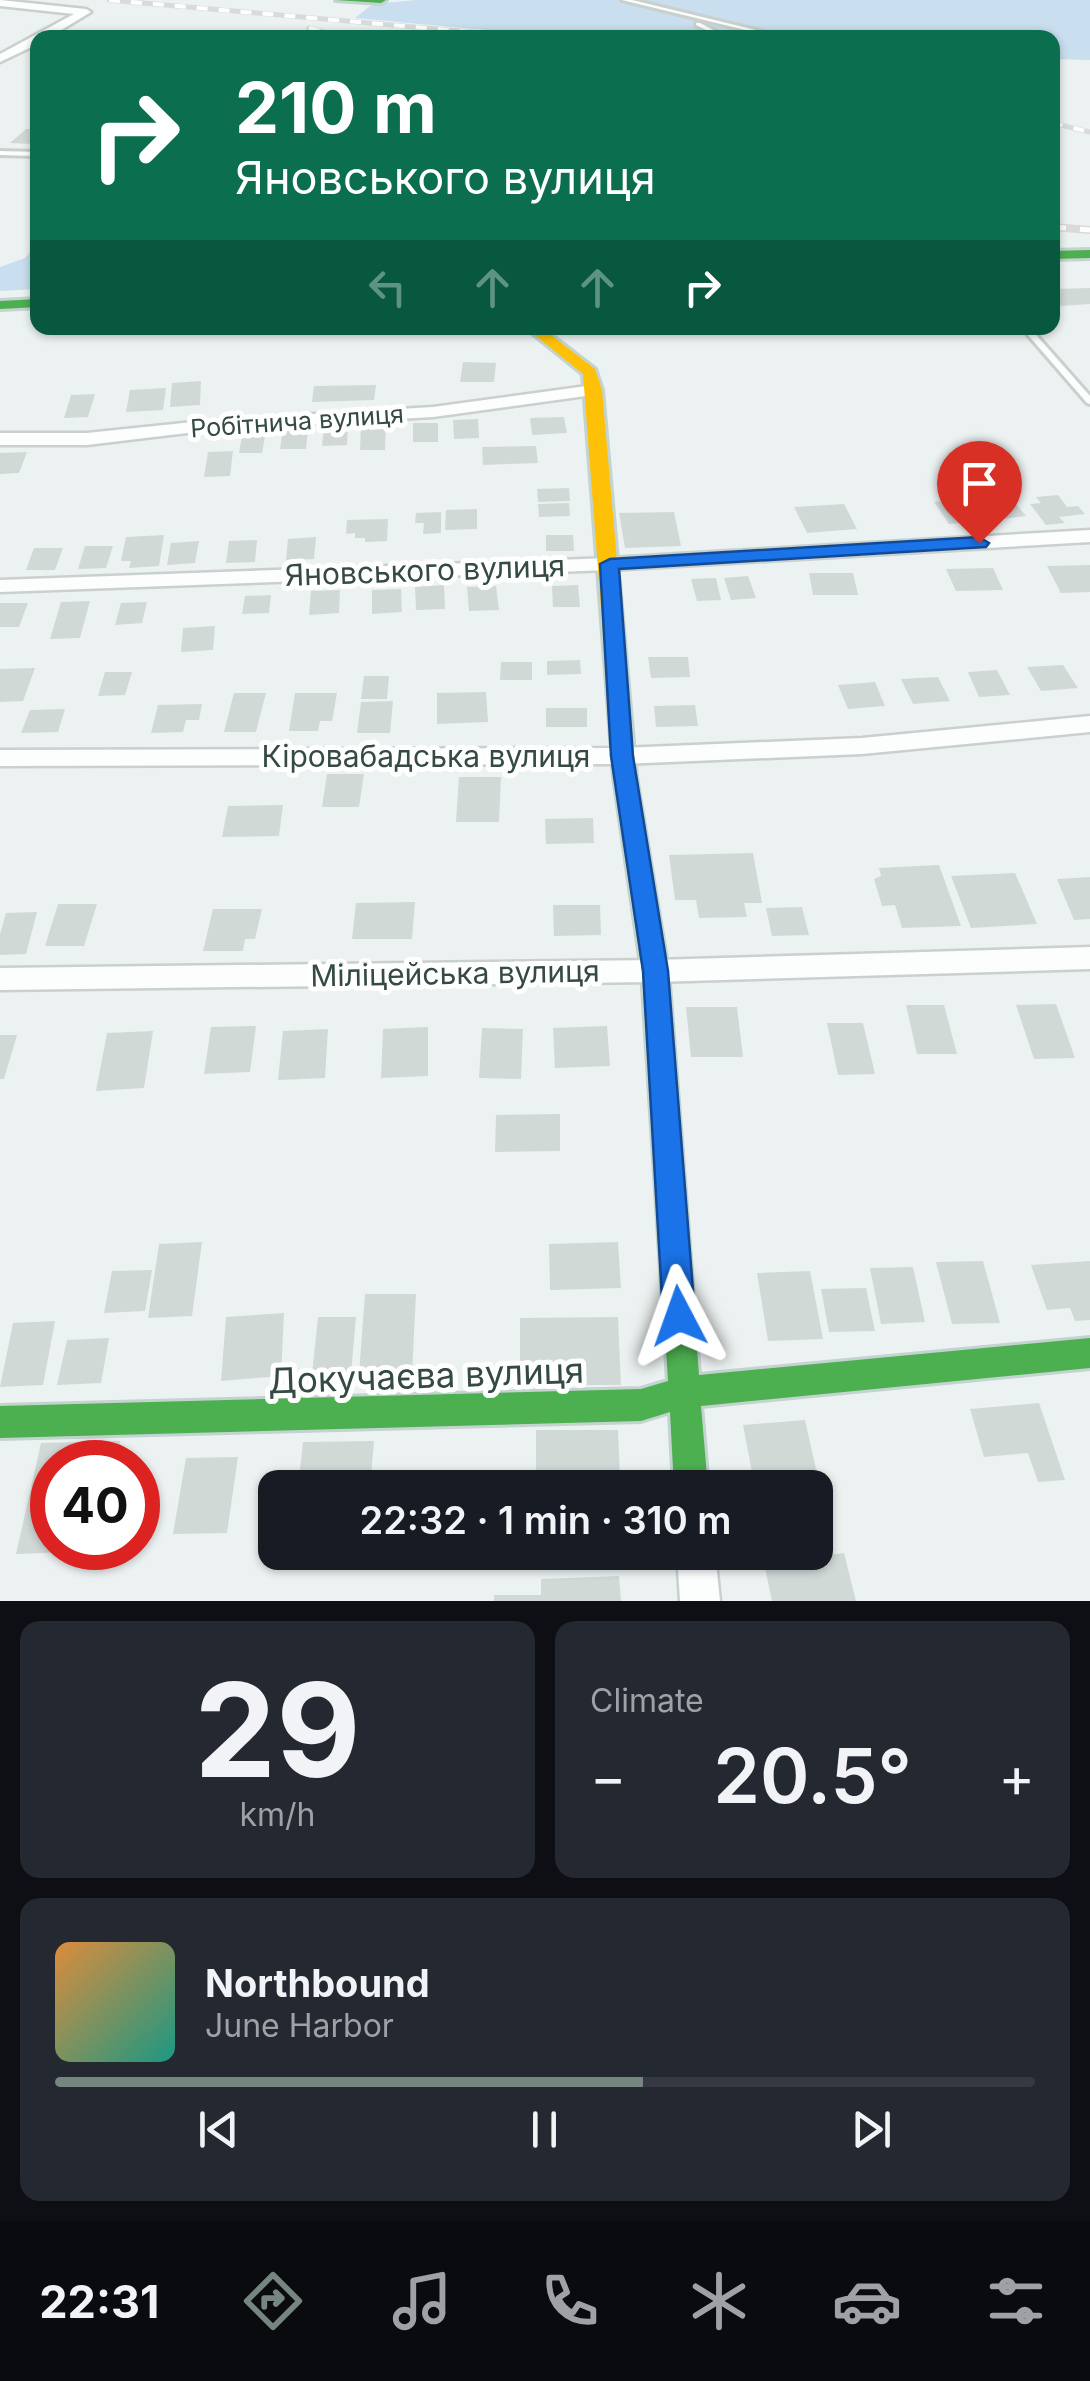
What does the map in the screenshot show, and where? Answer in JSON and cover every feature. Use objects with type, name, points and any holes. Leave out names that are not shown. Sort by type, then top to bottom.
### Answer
[{"type":"street","points":[[341,0],[381,0]]},
{"type":"street","points":[[0,4],[86,12],[53,30]]},
{"type":"street","points":[[0,59],[30,42]]},
{"type":"street","points":[[0,46],[30,49]]},
{"type":"street","points":[[1060,256],[1090,254]]},
{"type":"street","points":[[0,305],[30,303]]},
{"type":"street","points":[[542,335],[590,372],[594,390],[622,756],[656,971],[690,1470]]},
{"type":"street","name":"Робітнича вулиця","points":[[0,439],[87,439],[212,425],[433,412],[594,390]]},
{"type":"street","name":"Яновського вулиця","points":[[0,586],[610,564],[1090,536]]},
{"type":"street","name":"Кіровабадська вулиця","points":[[0,758],[622,756],[862,746],[1090,724]]},
{"type":"street","name":"Міліцейська вулиця","points":[[0,979],[656,971],[1090,958]]},
{"type":"street","name":"Докучаєва вулиця","points":[[0,1422],[641,1405],[684,1392],[1090,1353]]},
{"type":"street","points":[[697,1570],[700,1601]]},
{"type":"lane","points":[[626,0],[749,30]]},
{"type":"lane","points":[[682,16],[711,30]]},
{"type":"lane","points":[[0,154],[30,154]]},
{"type":"lane","points":[[1032,335],[1090,401]]},
{"type":"shaded area","points":[[416,0],[1090,0],[1090,60],[1060,59],[1060,30],[485,30],[355,18],[373,4]]},
{"type":"shaded area","points":[[30,253],[30,289],[0,291],[0,267]]},
{"type":"building","points":[[26,129],[30,129],[30,144],[10,143]]},
{"type":"building","points":[[1090,288],[1090,304],[1061,306],[1060,289]]},
{"type":"building","points":[[463,362],[496,363],[494,382],[460,382]]},
{"type":"building","points":[[201,381],[200,405],[170,407],[172,383]]},
{"type":"building","points":[[376,385],[374,400],[312,402],[314,386]]},
{"type":"building","points":[[166,388],[163,410],[126,412],[130,390]]},
{"type":"building","points":[[95,394],[88,417],[64,418],[71,395]]},
{"type":"building","points":[[564,417],[567,433],[532,435],[530,418]]},
{"type":"building","points":[[478,419],[479,438],[454,439],[453,420]]},
{"type":"building","points":[[413,423],[438,423],[438,442],[413,442]]},
{"type":"building","points":[[386,425],[385,450],[360,450],[361,426]]},
{"type":"building","points":[[348,426],[347,445],[322,446],[324,427]]},
{"type":"building","points":[[308,429],[306,449],[280,449],[283,430]]},
{"type":"building","points":[[243,431],[266,431],[262,453],[239,453]]},
{"type":"building","points":[[536,446],[538,463],[483,465],[482,447]]},
{"type":"building","points":[[233,451],[230,476],[204,477],[208,452]]},
{"type":"building","points":[[27,452],[19,473],[0,474],[0,453]]},
{"type":"building","points":[[569,488],[570,501],[538,502],[537,489]]},
{"type":"building","points":[[1058,495],[1067,507],[1078,506],[1085,514],[1059,517],[1065,523],[1046,525],[1030,504],[1041,503],[1036,497]]},
{"type":"building","points":[[982,497],[998,519],[949,524],[934,502]]},
{"type":"building","points":[[1012,499],[1026,516],[1002,519],[989,501]]},
{"type":"building","points":[[569,503],[570,516],[539,517],[538,504]]},
{"type":"building","points":[[844,504],[857,529],[807,533],[794,507]]},
{"type":"building","points":[[477,509],[477,529],[445,530],[446,510]]},
{"type":"building","points":[[441,512],[441,533],[423,534],[424,523],[415,523],[416,513]]},
{"type":"building","points":[[674,512],[681,546],[625,548],[619,513]]},
{"type":"building","points":[[388,519],[387,541],[365,542],[365,538],[355,538],[355,533],[346,534],[347,520]]},
{"type":"building","points":[[164,535],[159,566],[129,568],[131,561],[121,561],[126,537]]},
{"type":"building","points":[[546,535],[573,535],[574,551],[546,551]]},
{"type":"building","points":[[316,537],[314,559],[286,560],[288,539]]},
{"type":"building","points":[[257,540],[255,562],[226,563],[229,541]]},
{"type":"building","points":[[199,541],[195,563],[167,565],[171,543]]},
{"type":"building","points":[[85,546],[113,546],[106,568],[78,569]]},
{"type":"building","points":[[34,548],[63,548],[55,570],[26,570]]},
{"type":"building","points":[[1090,565],[1090,592],[1061,593],[1047,566]]},
{"type":"building","points":[[993,568],[1003,590],[956,591],[946,569]]},
{"type":"building","points":[[809,573],[853,573],[858,595],[813,595]]},
{"type":"building","points":[[748,576],[756,598],[731,600],[724,578]]},
{"type":"building","points":[[716,578],[721,600],[697,601],[691,579]]},
{"type":"building","points":[[444,585],[445,609],[416,610],[415,587]]},
{"type":"building","points":[[578,585],[580,607],[553,607],[552,586]]},
{"type":"building","points":[[496,586],[499,610],[469,611],[467,587]]},
{"type":"building","points":[[401,589],[402,612],[372,614],[372,590]]},
{"type":"building","points":[[340,590],[339,613],[309,615],[311,591]]},
{"type":"building","points":[[271,595],[269,613],[242,614],[245,596]]},
{"type":"building","points":[[90,601],[80,638],[50,639],[61,602]]},
{"type":"building","points":[[147,602],[142,623],[115,625],[121,603]]},
{"type":"building","points":[[0,603],[28,603],[19,627],[0,627]]},
{"type":"building","points":[[215,626],[213,650],[181,652],[183,628]]},
{"type":"building","points":[[648,657],[688,657],[690,677],[651,678]]},
{"type":"building","points":[[580,660],[581,674],[547,675],[547,661]]},
{"type":"building","points":[[501,662],[532,662],[532,680],[500,680]]},
{"type":"building","points":[[1063,665],[1078,688],[1041,691],[1027,667]]},
{"type":"building","points":[[35,668],[23,701],[0,702],[0,669]]},
{"type":"building","points":[[997,670],[1010,695],[979,697],[968,672]]},
{"type":"building","points":[[105,672],[132,672],[125,695],[98,696]]},
{"type":"building","points":[[364,676],[389,676],[387,699],[361,699]]},
{"type":"building","points":[[938,677],[950,701],[913,704],[901,679]]},
{"type":"building","points":[[875,682],[885,706],[848,709],[838,685]]},
{"type":"building","points":[[486,692],[488,722],[437,724],[437,693]]},
{"type":"building","points":[[234,693],[266,693],[256,732],[224,732]]},
{"type":"building","points":[[295,693],[337,693],[332,721],[320,721],[318,731],[289,731]]},
{"type":"building","points":[[393,701],[390,733],[357,733],[361,702]]},
{"type":"building","points":[[202,704],[199,720],[186,720],[183,732],[151,733],[158,705]]},
{"type":"building","points":[[695,705],[698,726],[656,727],[654,706]]},
{"type":"building","points":[[546,708],[587,708],[587,727],[546,727]]},
{"type":"building","points":[[65,709],[58,732],[21,733],[30,710]]},
{"type":"building","points":[[327,774],[364,774],[359,807],[322,807]]},
{"type":"building","points":[[459,777],[501,777],[499,822],[456,822]]},
{"type":"building","points":[[283,805],[279,836],[222,837],[228,806]]},
{"type":"building","points":[[593,818],[594,843],[546,844],[545,819]]},
{"type":"building","points":[[753,853],[762,903],[744,903],[747,917],[699,918],[696,900],[675,900],[669,855]]},
{"type":"building","points":[[939,865],[961,926],[902,928],[895,905],[882,906],[874,879],[881,876],[879,868]]},
{"type":"building","points":[[1015,873],[1037,924],[971,928],[951,876]]},
{"type":"building","points":[[1090,877],[1090,919],[1074,920],[1057,879]]},
{"type":"building","points":[[415,902],[412,939],[352,939],[356,903]]},
{"type":"building","points":[[58,904],[97,904],[84,946],[45,946]]},
{"type":"building","points":[[553,905],[600,905],[601,935],[554,936]]},
{"type":"building","points":[[802,907],[809,935],[772,936],[766,908]]},
{"type":"building","points":[[213,909],[262,909],[255,939],[245,939],[243,951],[203,951]]},
{"type":"building","points":[[37,912],[26,954],[0,955],[6,913]]},
{"type":"building","points":[[1056,1004],[1075,1058],[1034,1059],[1016,1005]]},
{"type":"building","points":[[906,1005],[944,1005],[957,1054],[917,1054]]},
{"type":"building","points":[[686,1007],[737,1007],[743,1057],[691,1057]]},
{"type":"building","points":[[827,1023],[863,1023],[875,1074],[838,1075]]},
{"type":"building","points":[[256,1026],[250,1072],[204,1074],[211,1027]]},
{"type":"building","points":[[607,1026],[610,1066],[555,1068],[553,1028]]},
{"type":"building","points":[[428,1027],[428,1076],[381,1078],[383,1029]]},
{"type":"building","points":[[482,1028],[523,1029],[521,1079],[479,1078]]},
{"type":"building","points":[[328,1029],[325,1078],[278,1080],[283,1031]]},
{"type":"building","points":[[153,1031],[144,1088],[96,1091],[107,1033]]},
{"type":"building","points":[[0,1035],[17,1035],[4,1079],[0,1079]]},
{"type":"building","points":[[560,1114],[560,1151],[495,1152],[496,1115]]},
{"type":"building","points":[[202,1242],[192,1316],[148,1318],[159,1244]]},
{"type":"building","points":[[618,1242],[621,1288],[550,1290],[549,1244]]},
{"type":"building","points":[[983,1261],[1000,1323],[952,1324],[936,1262]]},
{"type":"building","points":[[1090,1261],[1090,1320],[1075,1321],[1070,1308],[1047,1310],[1031,1265]]},
{"type":"building","points":[[913,1267],[925,1322],[881,1324],[870,1268]]},
{"type":"building","points":[[152,1270],[145,1311],[104,1313],[112,1271]]},
{"type":"building","points":[[810,1271],[823,1339],[768,1341],[757,1273]]},
{"type":"building","points":[[866,1288],[875,1331],[829,1332],[821,1289]]},
{"type":"building","points":[[365,1294],[416,1294],[412,1374],[359,1374]]},
{"type":"building","points":[[284,1313],[281,1376],[221,1381],[226,1317]]},
{"type":"building","points":[[318,1317],[356,1317],[351,1374],[312,1374]]},
{"type":"building","points":[[618,1317],[621,1385],[520,1385],[520,1318]]},
{"type":"building","points":[[55,1321],[43,1385],[0,1387],[13,1323]]},
{"type":"building","points":[[109,1338],[101,1383],[57,1385],[67,1340]]},
{"type":"building","points":[[1039,1403],[1065,1480],[1038,1482],[1028,1453],[984,1457],[970,1409]]},
{"type":"building","points":[[805,1420],[816,1470],[752,1470],[743,1425]]},
{"type":"building","points":[[536,1430],[618,1430],[620,1470],[536,1470]]},
{"type":"building","points":[[374,1441],[372,1470],[300,1470],[303,1442]]},
{"type":"building","points":[[238,1457],[227,1533],[173,1534],[186,1458]]},
{"type":"building","points":[[30,1492],[30,1553],[16,1554]]},
{"type":"building","points":[[844,1553],[856,1601],[772,1601],[765,1570],[833,1570],[833,1554]]},
{"type":"building","points":[[619,1576],[621,1601],[494,1601],[494,1595],[541,1595],[541,1579]]},
{"type":"railway","points":[[109,0],[448,30]]},
{"type":"railway","points":[[309,28],[316,30]]},
{"type":"railway","points":[[1060,125],[1090,132]]},
{"type":"railway","points":[[1060,228],[1090,230]]},
{"type":"traffic: fast","points":[[341,0],[381,0]]},
{"type":"traffic: fast","points":[[1060,255],[1090,254]]},
{"type":"traffic: fast","points":[[0,305],[30,303]]},
{"type":"traffic: fast","points":[[625,777],[655,971],[690,1470]]},
{"type":"traffic: fast","points":[[0,1422],[641,1405],[684,1392],[1090,1353]]},
{"type":"traffic: slow","points":[[542,335],[590,372],[594,390],[625,777]]},
{"type":"route","points":[[679,1316],[656,971],[622,756],[610,564],[979,543]]}]
